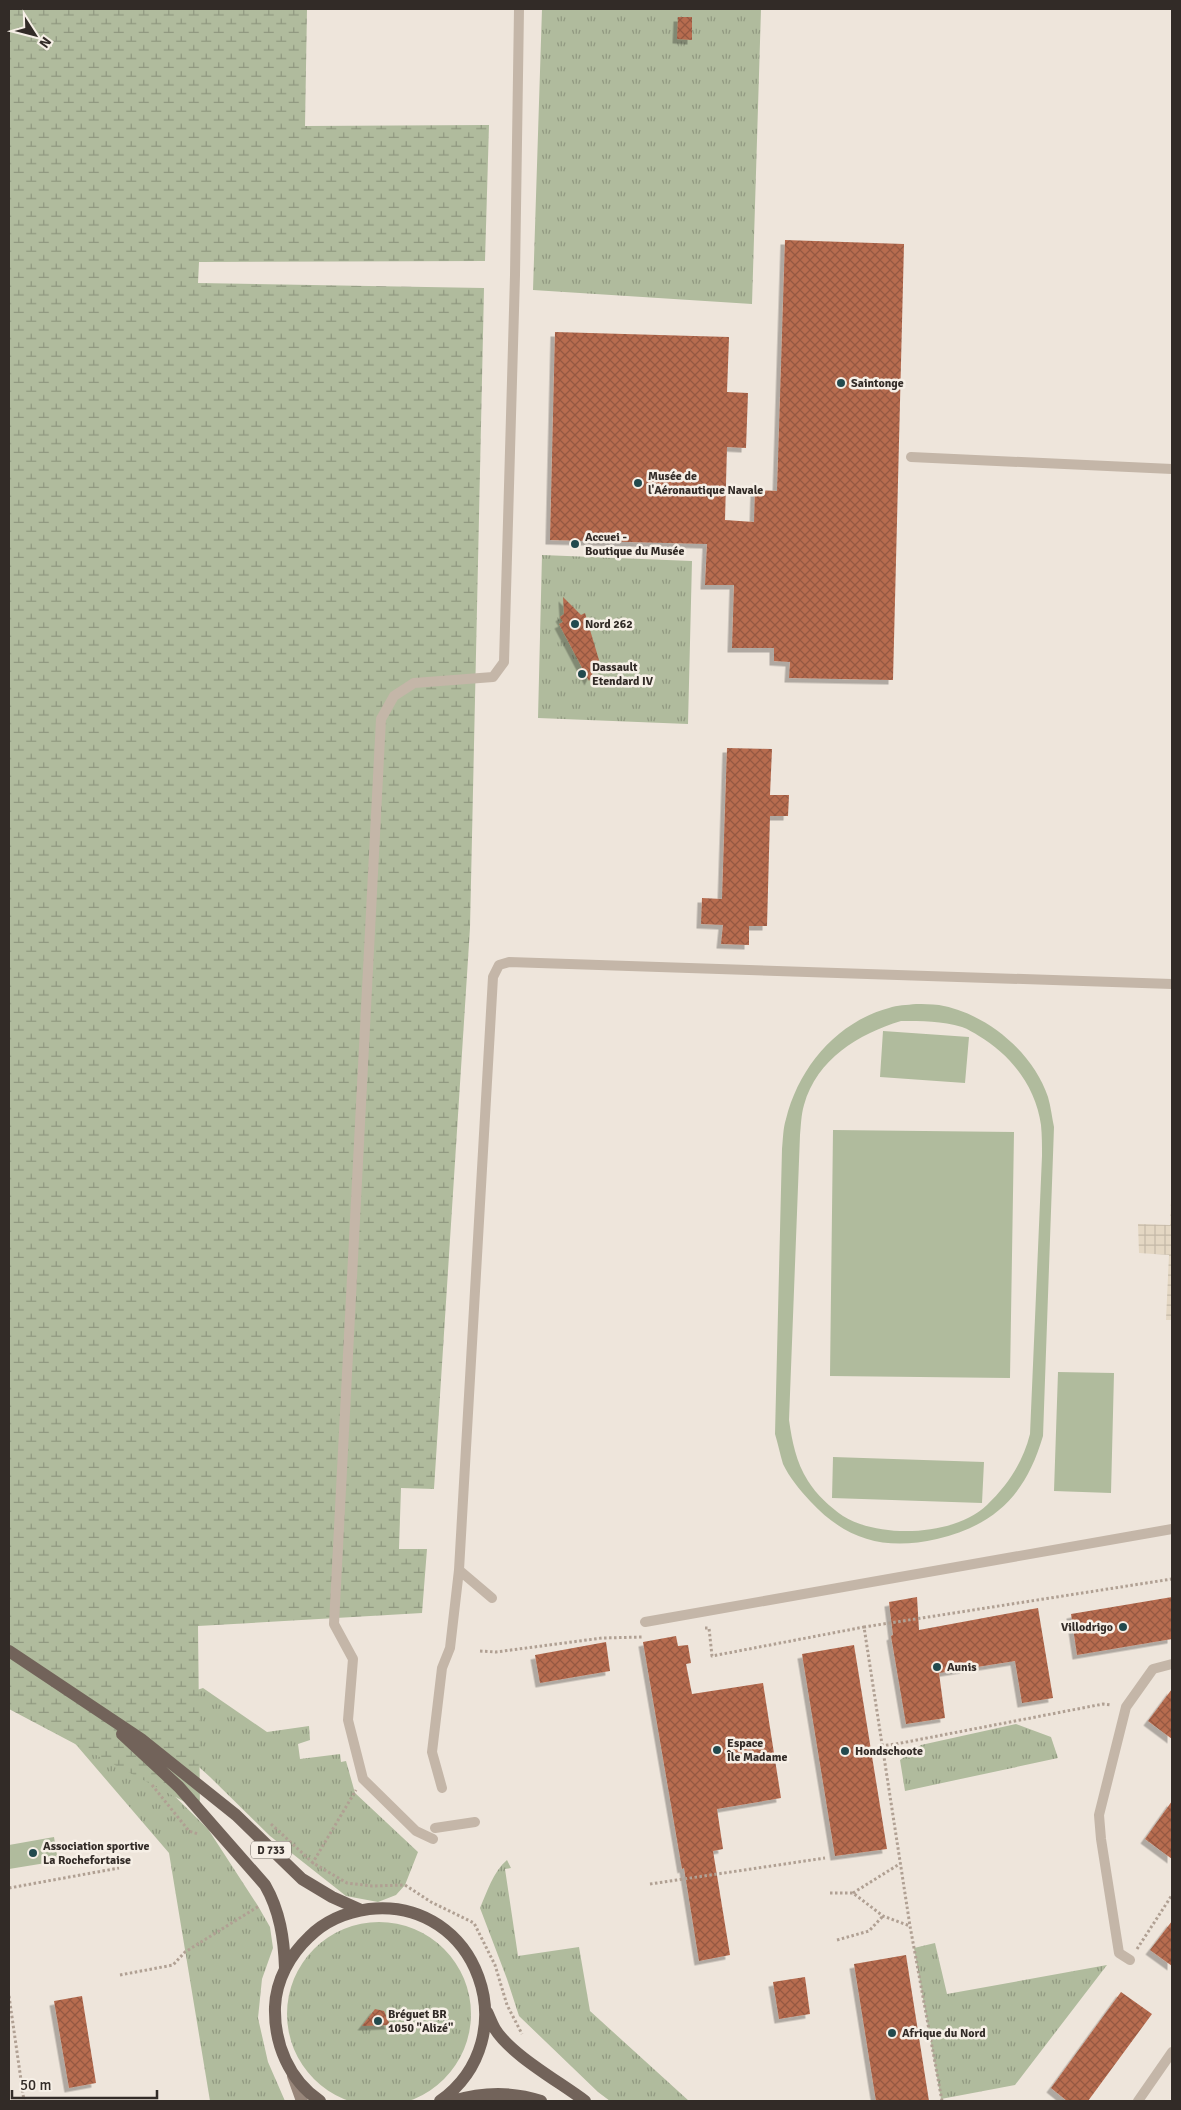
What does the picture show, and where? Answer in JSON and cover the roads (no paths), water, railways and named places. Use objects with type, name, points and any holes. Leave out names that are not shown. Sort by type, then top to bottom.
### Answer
[{"type":"main road","name":"D 733","points":[[9,1651],[141,1739],[236,1815],[302,1878],[332,1898],[361,1910]]},
{"type":"main road","name":"D 733","points":[[88,1704],[179,1787],[265,1885],[272,1898],[280,1924],[285,1968]]},
{"type":"main road","points":[[320,2101],[307,2091],[292,2073],[284,2058],[275,2022],[275,2004],[279,1986],[285,1968],[301,1945],[322,1926],[334,1919],[361,1910],[382,1908],[403,1911],[428,1920],[449,1934],[466,1952],[482,1986],[486,2010],[483,2038],[473,2064],[457,2087],[440,2101]]},
{"type":"main road","points":[[486,2010],[503,2039],[524,2057],[585,2101]]},
{"type":"main road","points":[[454,2101],[469,2096],[491,2093],[520,2094],[541,2101]]},
{"type":"street","points":[[292,2073],[302,2101]]},
{"type":"lane","points":[[433,1839],[416,1831],[363,1779],[348,1720],[353,1659],[334,1624],[380,719],[394,696],[414,683],[493,677],[504,662],[515,275],[519,9]]},
{"type":"lane","points":[[911,457],[1172,469]]},
{"type":"lane","points":[[442,1788],[432,1752],[442,1668],[450,1648],[459,1570],[493,977],[499,965],[519,963],[1172,984]]},
{"type":"lane","points":[[646,1622],[1172,1529]]},
{"type":"lane","points":[[459,1570],[492,1598]]},
{"type":"lane","points":[[1130,1960],[1119,1953],[1100,1839],[1099,1815],[1126,1707],[1153,1669],[1172,1664]]},
{"type":"lane","points":[[436,1828],[475,1822]]},
{"type":"lane","points":[[1138,2101],[1172,2052]]},
{"type":"place","name":"Saintonge","points":[[841,383]]},
{"type":"place","name":"Musée de l'Aéronautique Navale","points":[[638,483]]},
{"type":"place","name":"Accuei - Boutique du Musée","points":[[575,544]]},
{"type":"place","name":"Nord 262","points":[[575,624]]},
{"type":"place","name":"Dassault Etendard IV","points":[[582,674]]},
{"type":"place","name":"Villodrigo","points":[[1123,1627]]},
{"type":"place","name":"Aunis","points":[[937,1667]]},
{"type":"place","name":"Espace Île Madame","points":[[717,1750]]},
{"type":"place","name":"Hondschoote","points":[[845,1751]]},
{"type":"place","name":"Association sportive La Rochefortaise","points":[[33,1853]]},
{"type":"place","name":"Bréguet BR 1050 \"Alizé\"","points":[[378,2021]]},
{"type":"place","name":"Afrique du Nord","points":[[892,2033]]}]
